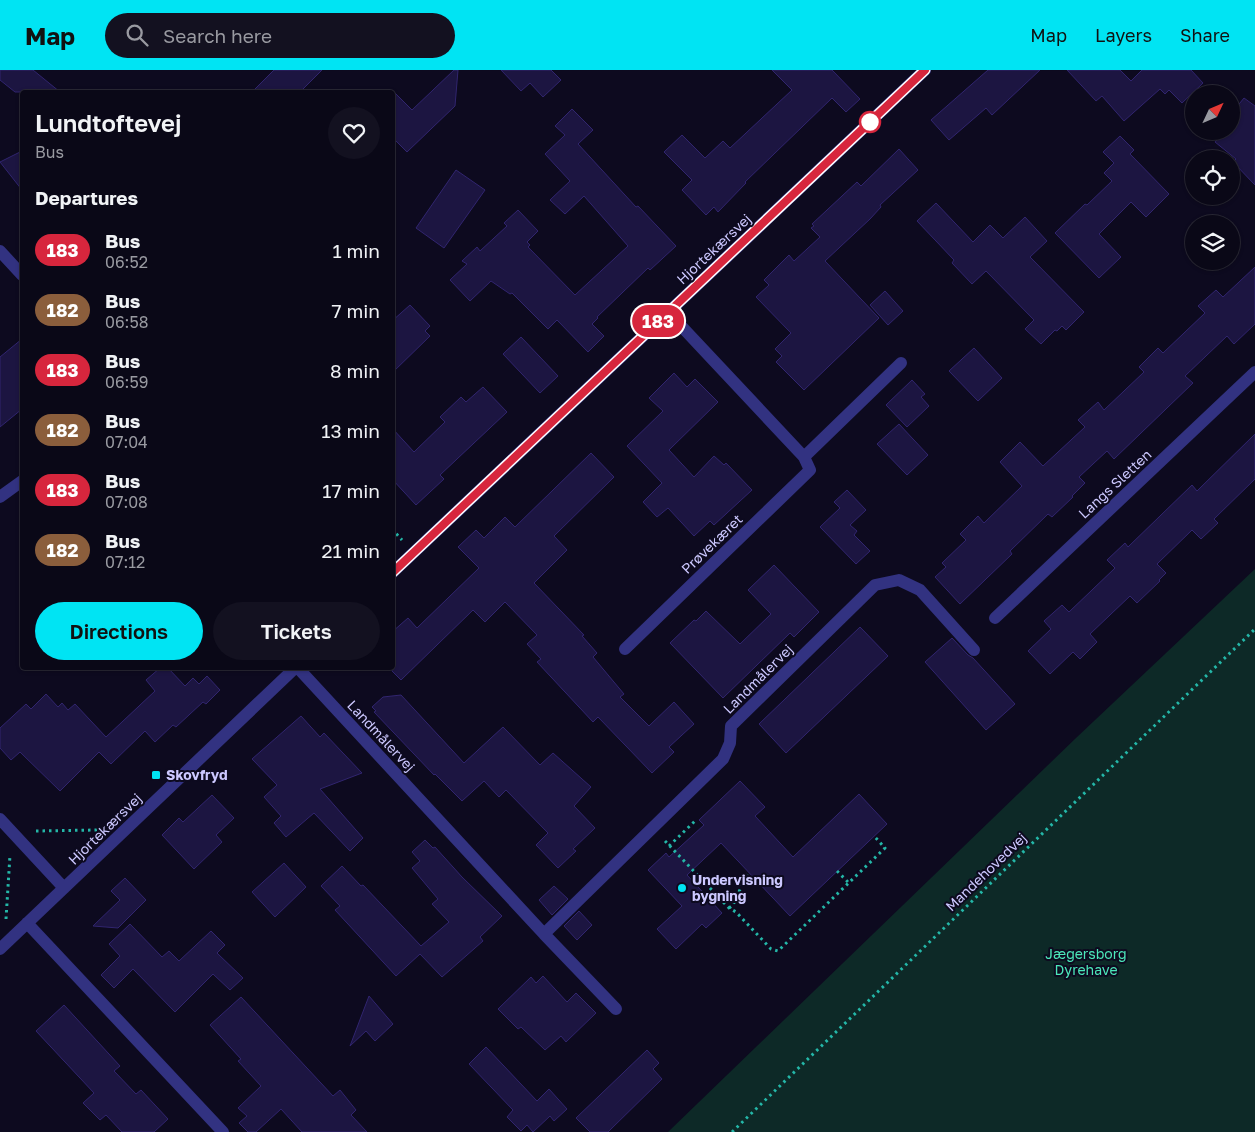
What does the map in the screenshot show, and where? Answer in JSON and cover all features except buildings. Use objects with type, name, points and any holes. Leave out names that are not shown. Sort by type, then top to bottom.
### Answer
[{"type":"street","name":"Hjortekærsvej","points":[[395,571],[925,70]]},
{"type":"street","points":[[0,251],[20,273]]},
{"type":"street","points":[[668,312],[804,457],[901,363]]},
{"type":"street","name":"Langs Sletten","points":[[995,618],[1255,372]]},
{"type":"street","name":"Prøvekæret","points":[[625,649],[810,470],[804,457]]},
{"type":"street","points":[[0,497],[20,482]]},
{"type":"street","name":"Landmålervej","points":[[544,934],[723,759],[730,743],[731,726],[876,585],[899,580],[920,590],[974,650]]},
{"type":"street","name":"Hjortekærsvej","points":[[2,947],[295,670]]},
{"type":"street","name":"Landmålervej","points":[[299,670],[616,1009]]},
{"type":"street","points":[[0,819],[64,888]]},
{"type":"street","points":[[27,923],[223,1132]]},
{"type":"path","name":"Mandehovedvej","points":[[732,1132],[1255,629]]},
{"type":"path","points":[[669,846],[696,820]]},
{"type":"path","points":[[652,828],[728,908],[736,912],[771,949],[778,951],[885,848],[874,836]]},
{"type":"path","points":[[2,947],[11,831],[125,830]]},
{"type":"path","points":[[837,871],[849,883]]},
{"type":"path","points":[[728,908],[733,905],[748,874]]},
{"type":"green space","name":"Jægersborg Dyrehave","points":[[1255,569],[1255,1132],[668,1132],[1076,738]]},
{"type":"bus line","name":"183","points":[[395,570],[925,70]]},
{"type":"place","name":"Skovfryd","points":[[156,775]]},
{"type":"place","name":"Undervisning bygning","points":[[682,888]]}]
